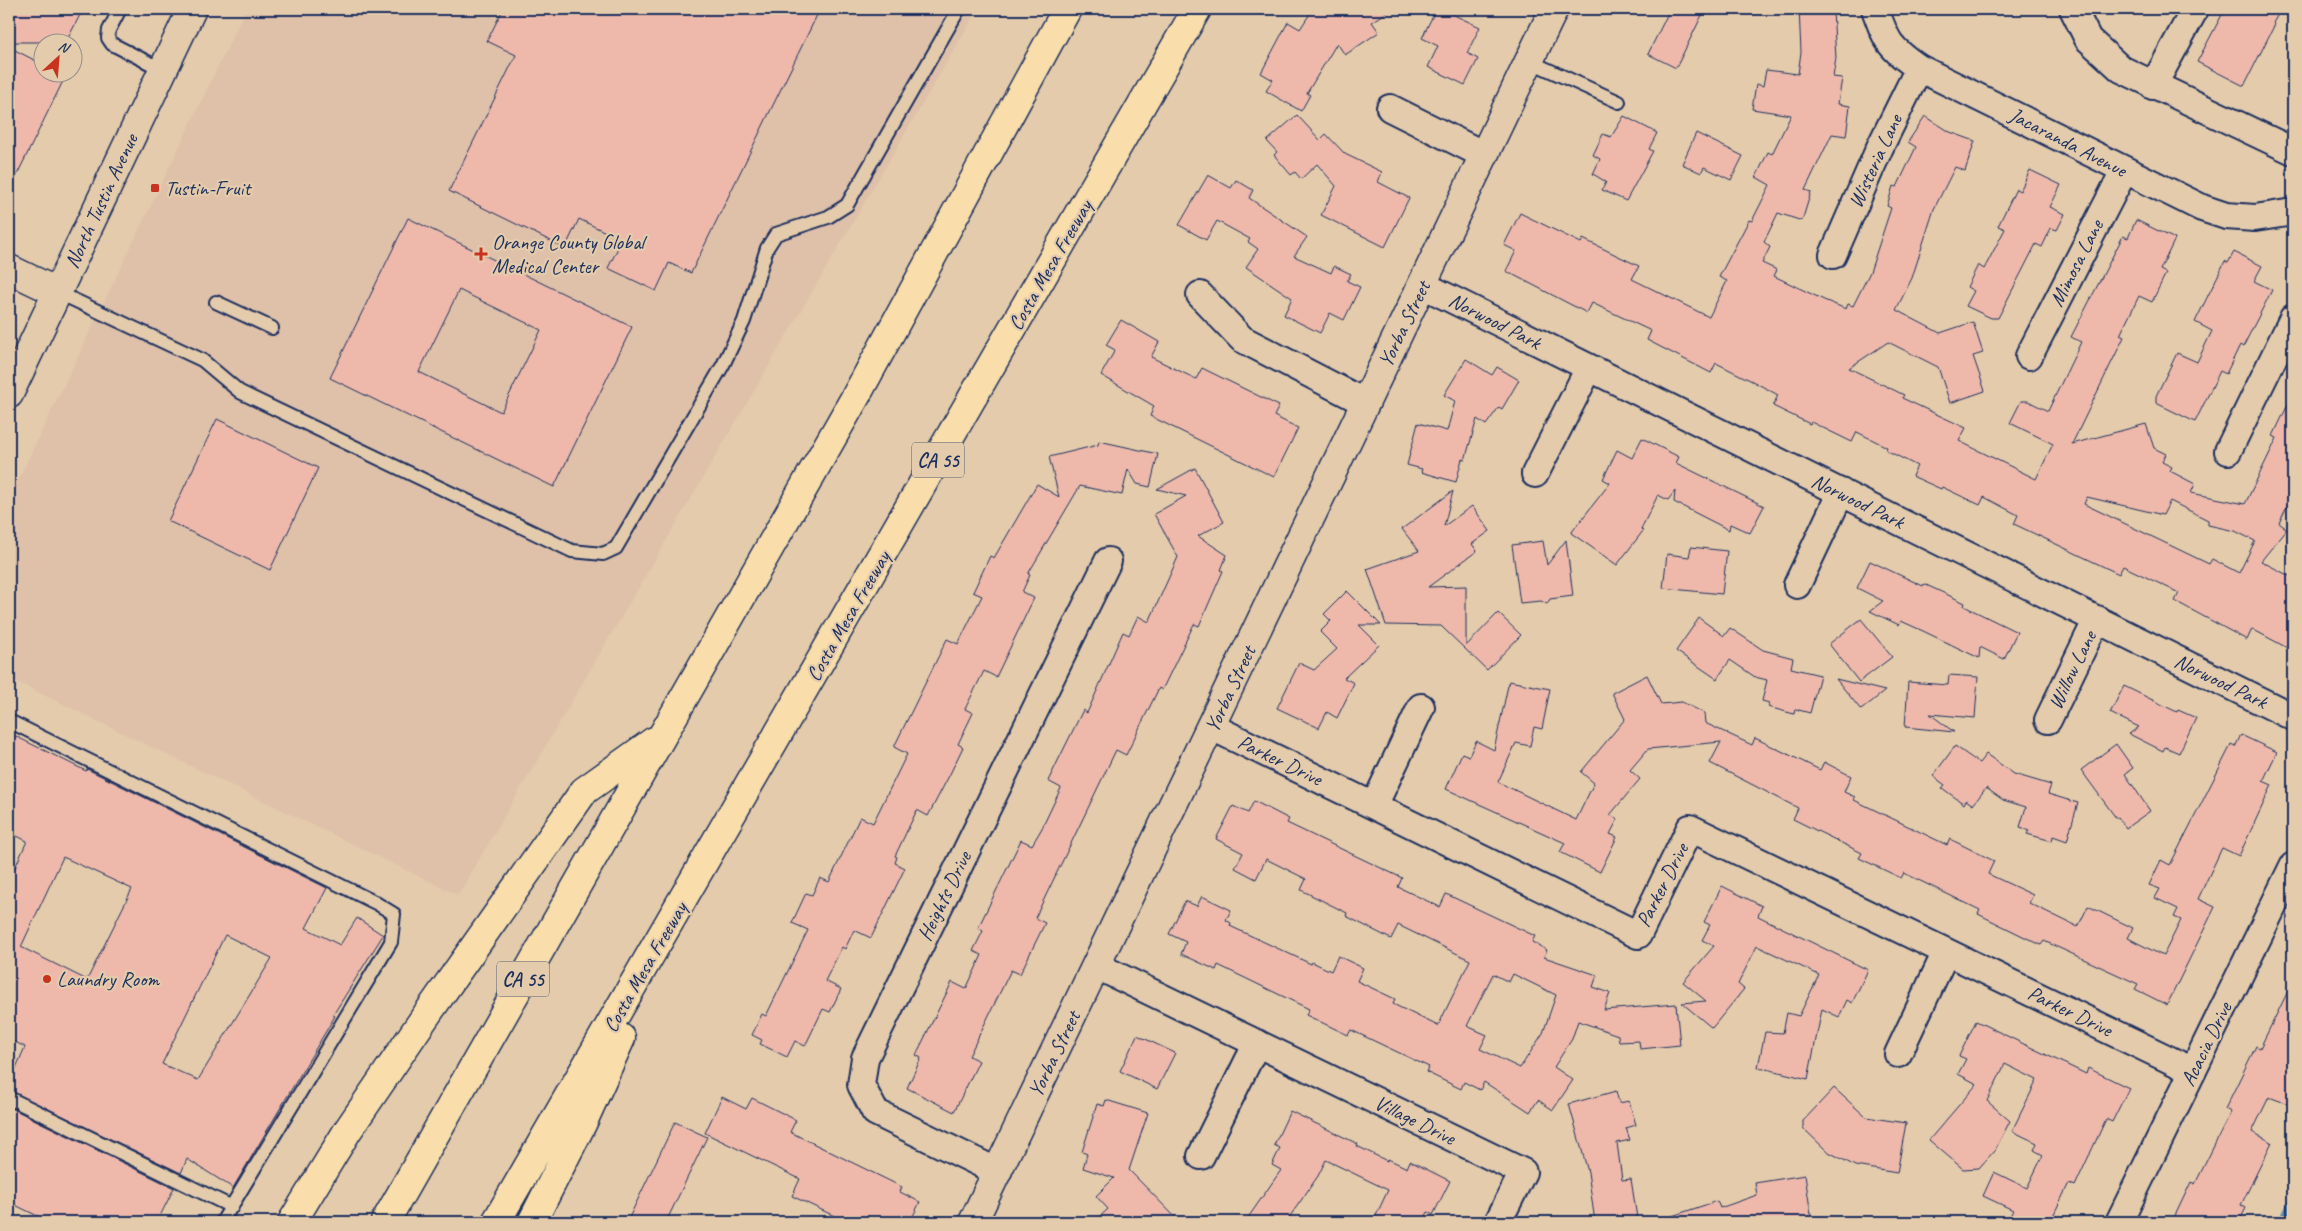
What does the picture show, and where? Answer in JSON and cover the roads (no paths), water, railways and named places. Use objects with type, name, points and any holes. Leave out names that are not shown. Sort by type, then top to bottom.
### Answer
[{"type":"highway","name":"CA 55","points":[[385,1222],[856,396],[1067,9]]},
{"type":"highway","name":"Costa Mesa Freeway","points":[[496,1222],[1198,9]]},
{"type":"highway","points":[[292,1222],[348,1130],[417,1028],[584,791],[661,736]]},
{"type":"highway","points":[[532,1222],[582,1124],[677,911]]},
{"type":"main road","name":"North Tustin Avenue","points":[[9,394],[192,9]]},
{"type":"main road","name":"Yorba Street","points":[[973,1222],[1554,9]]},
{"type":"main road","points":[[9,268],[57,292]]},
{"type":"street","name":"Jacaranda Avenue","points":[[1875,9],[1886,40],[1900,55],[1919,68],[2124,171],[2202,208],[2226,216],[2255,218],[2293,212]]},
{"type":"street","points":[[2073,9],[2088,39],[2121,69],[2153,86],[2293,151]]},
{"type":"street","points":[[2153,86],[2195,9]]},
{"type":"street","name":"Wisteria Lane","points":[[1833,255],[1880,147],[1919,68]]},
{"type":"street","points":[[1390,108],[1484,155]]},
{"type":"street","name":"Mimosa Lane","points":[[2029,356],[2124,171]]},
{"type":"street","name":"Norwood Park","points":[[1423,284],[2293,717]]},
{"type":"street","points":[[1200,295],[1242,339],[1366,402]]},
{"type":"street","points":[[2228,451],[2293,318]]},
{"type":"street","points":[[1535,474],[1589,368]]},
{"type":"street","points":[[1797,585],[1841,492]]},
{"type":"street","name":"Heights Drive","points":[[998,1172],[875,1112],[862,1085],[865,1058],[1108,561]]},
{"type":"street","name":"Willow Lane","points":[[2048,720],[2097,619]]},
{"type":"street","points":[[1374,806],[1421,707]]},
{"type":"street","name":"Parker Drive","points":[[1212,726],[1638,935],[1690,828],[2193,1071]]},
{"type":"street","name":"Acacia Drive","points":[[2119,1222],[2293,866]]},
{"type":"street","points":[[1898,1054],[1946,952]]},
{"type":"street","name":"Village Drive","points":[[1097,966],[1523,1172],[1498,1222]]},
{"type":"street","points":[[1202,1156],[1257,1043]]},
{"type":"lane","points":[[120,9],[109,30],[108,38],[112,44],[163,70]]},
{"type":"lane","points":[[57,292],[202,360],[240,392],[572,552],[603,554],[616,548],[723,365],[744,321],[767,248],[776,234],[828,217],[847,205],[959,9]]},
{"type":"lane","points":[[1529,61],[1619,102]]},
{"type":"lane","points":[[216,302],[272,328]]},
{"type":"lane","points":[[9,720],[376,903],[394,914],[391,942],[222,1222]]},
{"type":"lane","points":[[9,1098],[232,1207]]},
{"type":"waterway","points":[[2282,1222],[2293,1199]]},
{"type":"place","name":"Tustin-Fruit","points":[[155,188]]},
{"type":"place","name":"Orange County Global Medical Center","points":[[481,254]]},
{"type":"place","name":"Laundry Room","points":[[47,979]]}]
